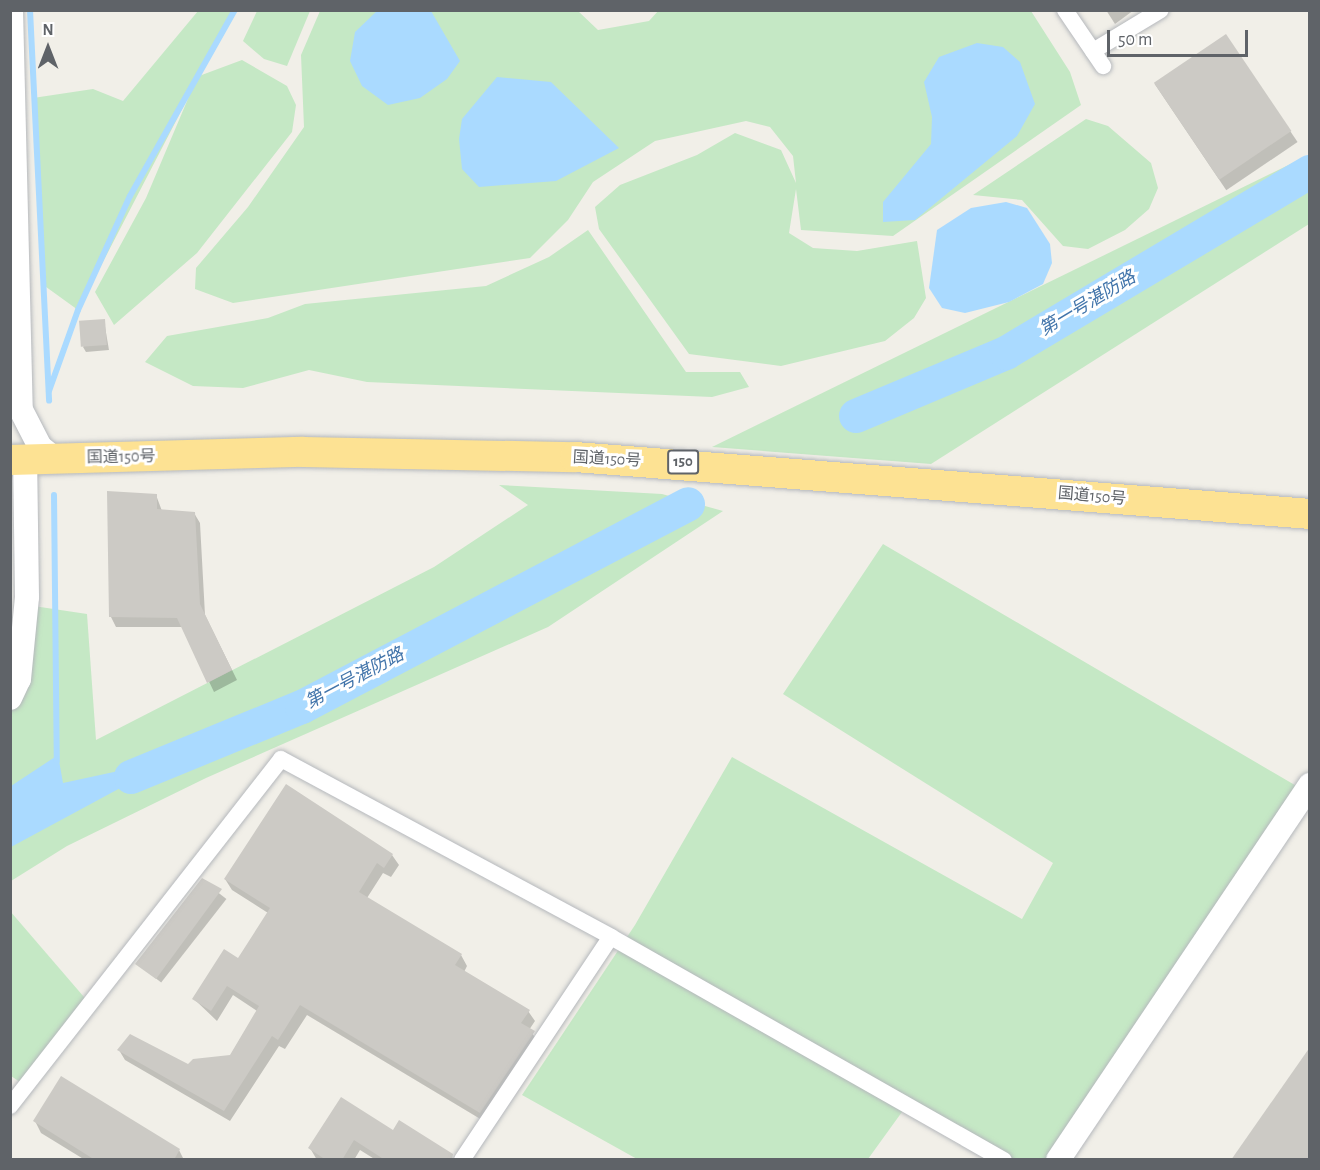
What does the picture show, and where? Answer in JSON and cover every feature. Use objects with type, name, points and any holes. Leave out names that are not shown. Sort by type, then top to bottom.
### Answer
[{"type":"highway","name":"国道150号","points":[[18,459],[303,452],[586,458],[1310,514]]},
{"type":"street","points":[[11,10],[16,417],[40,447],[54,458]]},
{"type":"street","points":[[1065,10],[1103,66]]},
{"type":"street","points":[[1093,51],[1161,10]]},
{"type":"street","points":[[10,698],[20,679],[27,597],[18,459]]},
{"type":"street","points":[[10,1106],[281,759],[611,937],[1004,1160]]},
{"type":"street","points":[[1058,1160],[1310,785]]},
{"type":"street","points":[[462,1160],[611,937]]},
{"type":"green space","points":[[233,10],[199,76],[242,60],[287,86],[296,105],[292,132],[197,253],[114,325],[95,292],[146,198],[190,94],[78,310],[42,284],[33,98],[93,89],[123,101],[198,11]]},
{"type":"green space","points":[[659,10],[1031,11],[1070,72],[1081,105],[893,236],[801,230],[796,189],[789,233],[813,248],[857,251],[917,241],[926,298],[914,318],[885,341],[781,366],[689,354],[599,229],[595,207],[620,185],[697,155],[735,133],[781,150],[796,183],[793,156],[770,127],[746,121],[655,141],[593,182],[568,220],[530,258],[233,303],[195,289],[196,268],[248,207],[304,127],[301,55],[320,11],[578,11],[598,30],[649,21]]},
{"type":"green space","points":[[257,11],[310,11],[287,66],[264,59],[243,41]]},
{"type":"green space","points":[[1086,119],[1108,126],[1151,163],[1158,188],[1149,209],[1125,230],[1088,249],[1063,246],[1022,200],[973,195]]},
{"type":"green space","points":[[1309,155],[1309,224],[931,464],[712,447]]},
{"type":"green space","points":[[588,230],[686,372],[740,372],[749,387],[712,397],[367,382],[309,370],[243,388],[193,386],[145,362],[167,336],[268,318],[305,304],[486,286],[549,257]]},
{"type":"green space","points":[[499,485],[662,494],[723,511],[548,627],[206,778],[67,846],[11,881],[11,674],[27,605],[87,614],[96,740],[434,567],[528,505]]},
{"type":"green space","points":[[883,544],[1305,791],[1058,1159],[1004,1159],[907,1105],[868,1159],[637,1159],[522,1095],[635,925],[732,757],[1022,919],[1053,863],[783,694]]},
{"type":"green space","points":[[10,911],[90,1004],[26,1086],[11,1076]]},
{"type":"water","points":[[378,10],[431,11],[460,61],[447,79],[420,98],[388,105],[362,86],[350,61],[355,32]]},
{"type":"water","points":[[977,43],[1003,47],[1020,62],[1035,104],[1017,136],[915,220],[883,222],[883,202],[931,144],[932,117],[924,82],[939,57]]},
{"type":"water","points":[[497,77],[551,82],[619,148],[556,181],[479,187],[462,169],[459,139],[462,119]]},
{"type":"water","points":[[1006,202],[1027,208],[1050,244],[1052,263],[1043,284],[1009,302],[965,313],[942,308],[929,288],[937,230],[971,208]]},
{"type":"water","points":[[58,755],[63,783],[174,759],[11,847],[11,786]]},
{"type":"building","points":[[1226,34],[1291,131],[1219,180],[1154,83]]},
{"type":"building","points":[[105,319],[107,345],[81,347],[79,321]]},
{"type":"building","points":[[107,491],[157,494],[157,509],[195,512],[200,604],[232,670],[207,683],[177,618],[109,617]]},
{"type":"building","points":[[286,784],[393,854],[384,868],[377,863],[359,892],[462,954],[455,965],[530,1010],[521,1023],[535,1031],[480,1113],[300,1005],[278,1040],[272,1036],[224,1111],[117,1050],[130,1034],[188,1064],[193,1059],[230,1055],[259,1006],[227,986],[211,1011],[192,999],[224,949],[238,958],[270,908],[224,879]]},
{"type":"building","points":[[202,878],[222,889],[156,979],[135,964]]},
{"type":"building","points":[[1310,1047],[1310,1160],[1231,1160]]},
{"type":"building","points":[[61,1076],[180,1149],[174,1160],[95,1160],[33,1121]]},
{"type":"building","points":[[341,1097],[393,1130],[399,1120],[453,1154],[452,1160],[385,1160],[354,1140],[342,1160],[326,1160],[308,1148]]},
{"type":"waterway","points":[[30,10],[49,401]]},
{"type":"waterway","points":[[49,391],[78,310],[130,196],[235,10]]},
{"type":"waterway","name":"第一号湛防路","points":[[856,416],[1006,353],[1310,172]]},
{"type":"waterway","points":[[54,495],[57,761]]},
{"type":"waterway","name":"第一号湛防路","points":[[131,777],[302,707],[688,504]]}]
